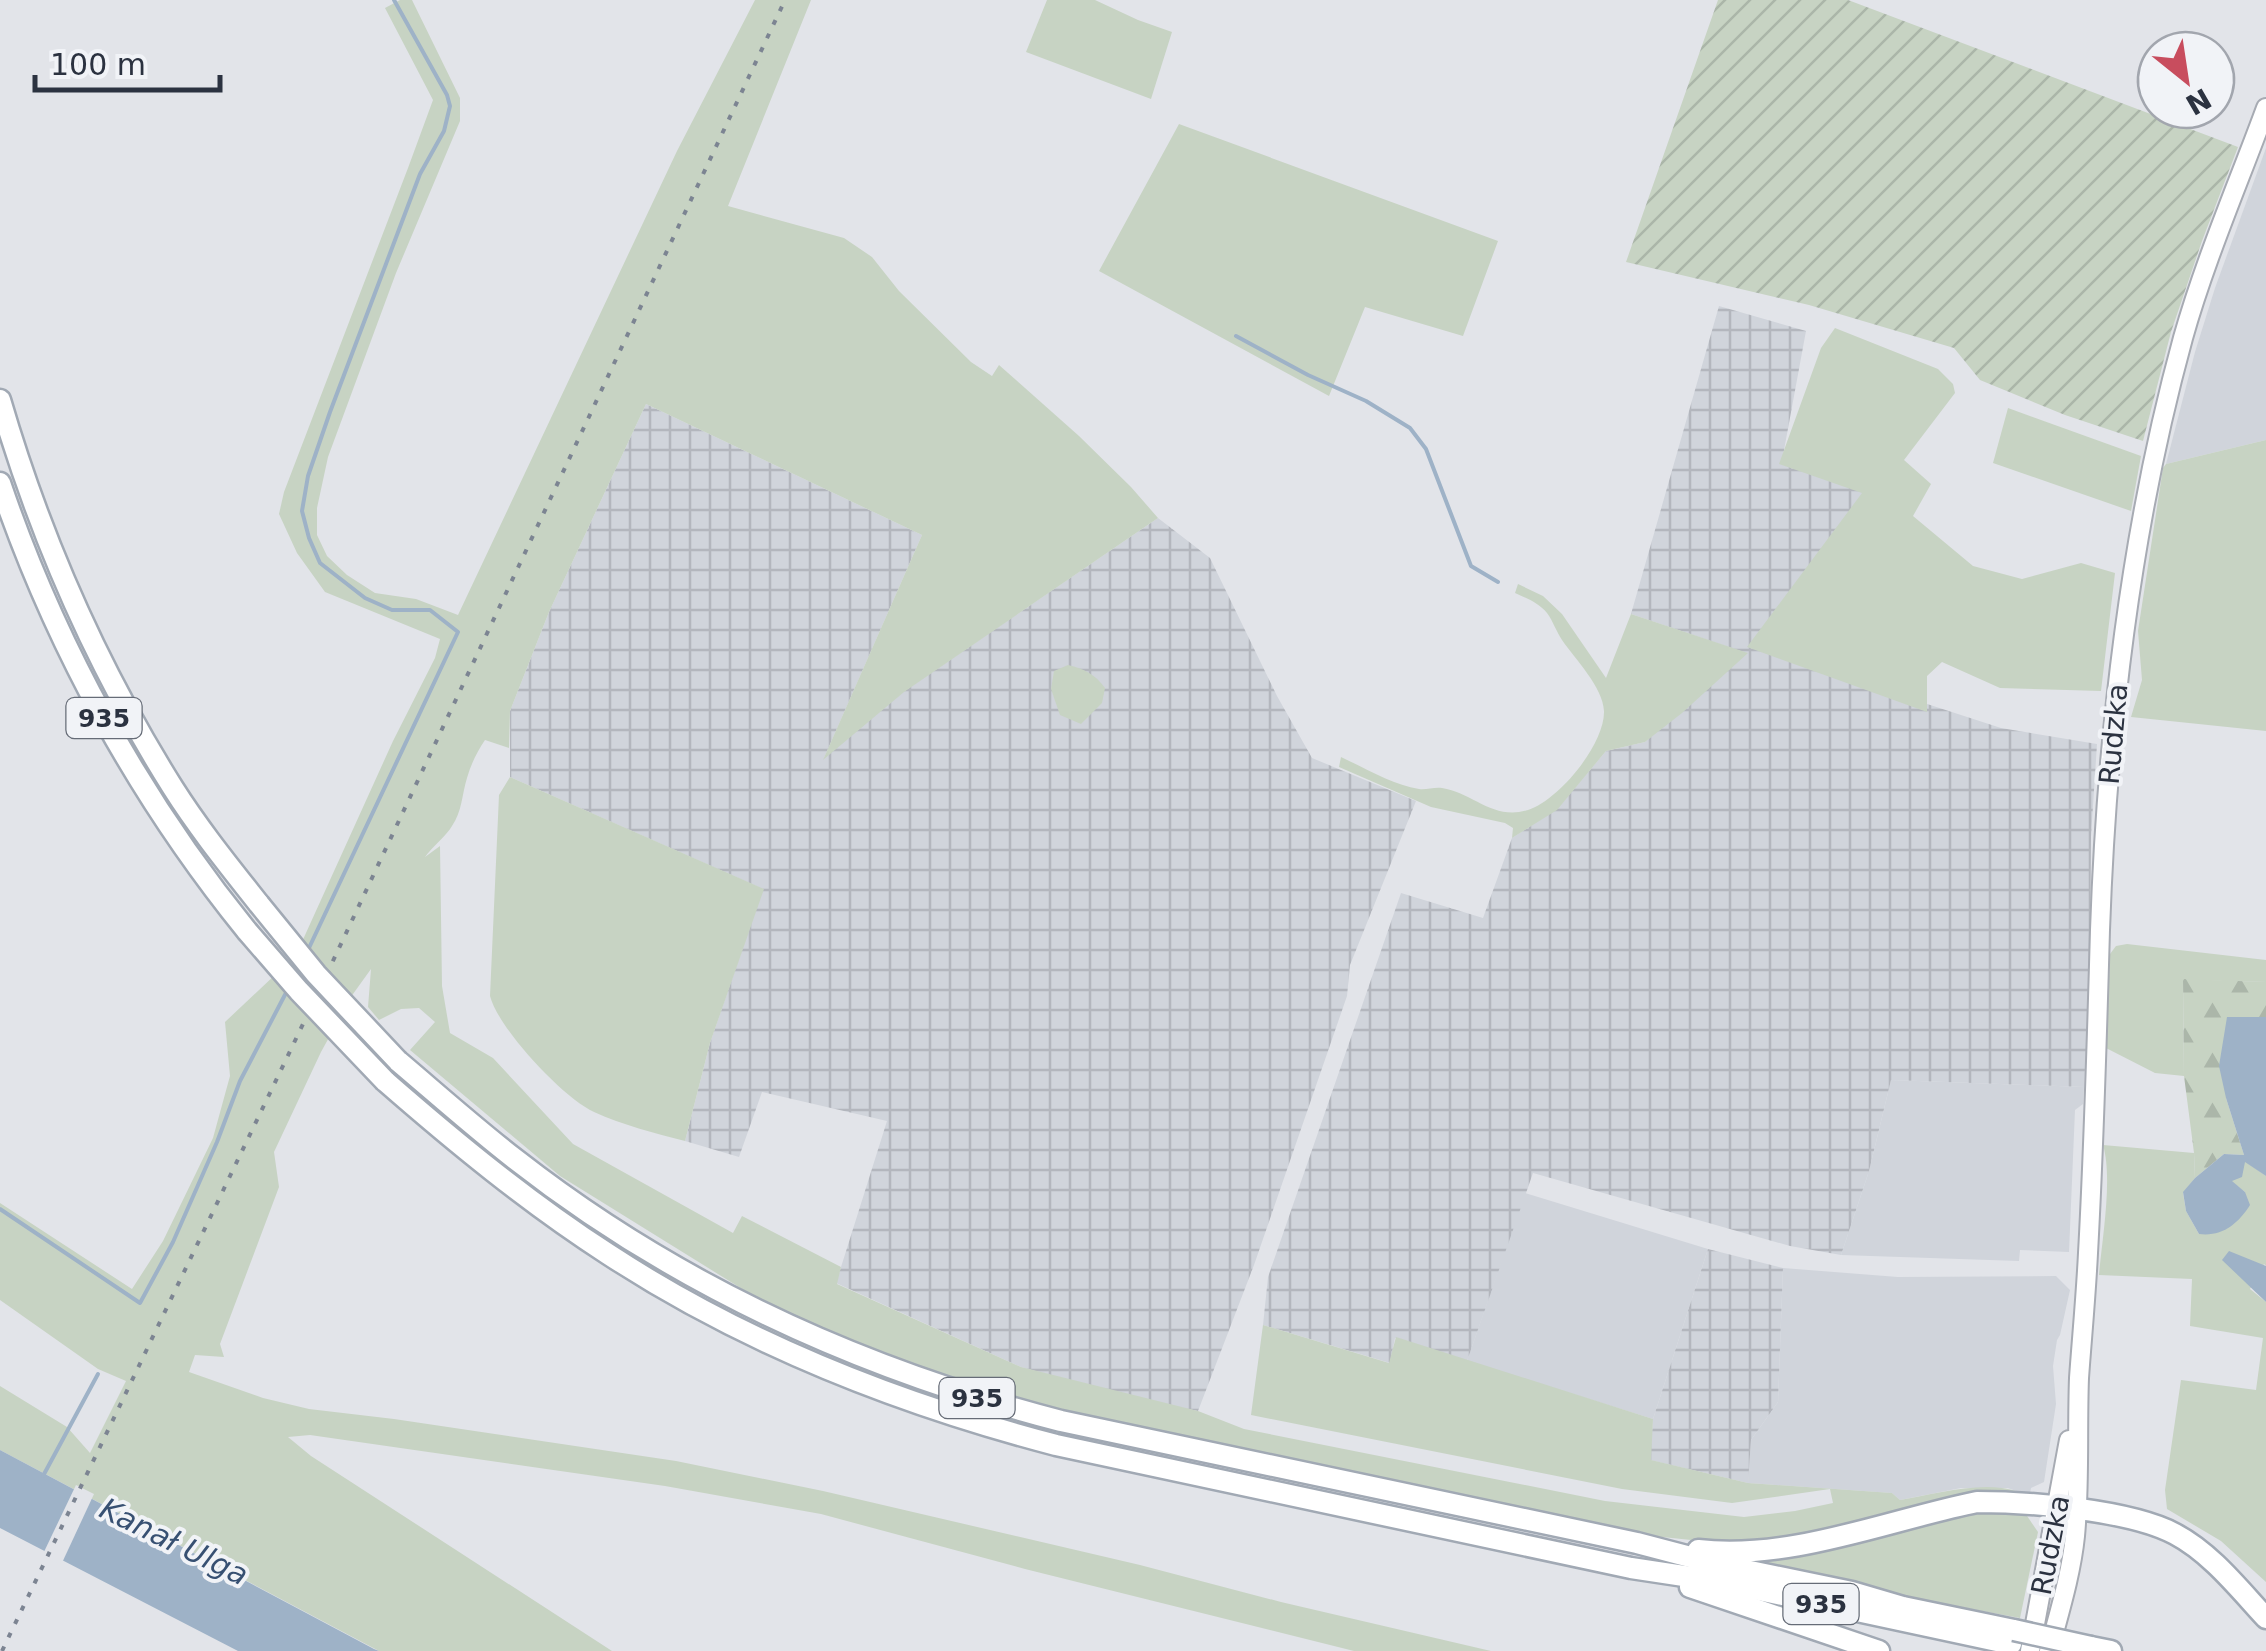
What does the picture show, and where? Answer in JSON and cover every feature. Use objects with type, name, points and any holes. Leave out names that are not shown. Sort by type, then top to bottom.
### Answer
[{"type":"main road","name":"935","points":[[0,400],[48,541],[104,668],[175,790],[217,850],[316,974],[398,1060],[516,1160],[623,1235],[740,1302],[806,1333],[991,1402],[1852,1592],[2048,1651]]},
{"type":"main road","name":"935","points":[[0,483],[52,613],[114,737],[196,862],[299,992],[385,1081],[485,1166],[610,1255],[728,1322],[864,1384],[985,1426],[1056,1445],[1631,1568],[1717,1581],[2018,1642],[2101,1649]]},
{"type":"main road","points":[[1637,1543],[1718,1552],[1766,1550],[1824,1540],[1977,1502],[2067,1509],[2153,1524],[2178,1535],[2228,1577],[2266,1618]]},
{"type":"main road","points":[[1631,1568],[1878,1651]]},
{"type":"street","name":"Rudzka","points":[[2048,1651],[2067,1584],[2067,1509],[2089,1245],[2106,828],[2122,646],[2146,502],[2184,336],[2266,108]]},
{"type":"street","name":"Rudzka","points":[[2018,1642],[2067,1509]]},
{"type":"shaded area","points":[[2266,148],[2266,440],[2166,464],[2215,288]]},
{"type":"shaded area","points":[[1719,306],[1806,331],[1782,461],[1871,489],[1752,647],[2001,728],[2097,744],[2084,1087],[1891,1080],[1869,1171],[1841,1255],[1790,1246],[1533,1173],[1467,1361],[1395,1338],[1390,1363],[1263,1325],[1268,1277],[1401,893],[1483,918],[1512,838],[1557,809],[1606,751],[1645,742],[1746,653],[1631,614]]},
{"type":"shaded area","points":[[646,404],[922,535],[824,758],[903,692],[1158,518],[1210,558],[1277,696],[1312,758],[1416,801],[1350,965],[1347,996],[1254,1265],[1198,1411],[1117,1394],[1021,1367],[836,1283],[887,1121],[762,1092],[739,1157],[685,1141],[710,1043],[763,889],[510,777],[510,711],[549,612]]},
{"type":"shaded area","points":[[1891,1080],[2084,1087],[2083,1104],[2075,1110],[2069,1252],[2020,1250],[2019,1261],[1841,1255],[1869,1171]]},
{"type":"shaded area","points":[[1525,1193],[1708,1249],[1653,1419],[1467,1361]]},
{"type":"shaded area","points":[[1708,1249],[1783,1268],[1778,1402],[1751,1440],[1748,1483],[1650,1460],[1653,1419]]},
{"type":"shaded area","points":[[1783,1268],[1898,1277],[2056,1276],[2070,1290],[2053,1366],[2056,1404],[2044,1482],[2031,1488],[2030,1493],[2017,1495],[2008,1488],[1961,1488],[1900,1500],[1892,1493],[1748,1483],[1751,1440],[1778,1402]]},
{"type":"green space","points":[[400,0],[412,0],[460,98],[460,121],[396,273],[328,457],[317,508],[317,535],[327,556],[347,575],[375,593],[416,599],[458,615],[677,151],[755,0],[811,0],[728,206],[844,238],[872,257],[899,291],[971,362],[992,376],[999,365],[1079,436],[1158,518],[904,692],[823,760],[922,535],[646,404],[549,612],[510,711],[509,748],[485,740],[470,768],[455,821],[425,857],[440,846],[442,986],[450,1033],[493,1058],[573,1144],[733,1233],[742,1216],[841,1267],[837,1284],[1021,1367],[1198,1411],[1244,1429],[1605,1501],[1744,1517],[1833,1503],[1830,1489],[1732,1503],[1622,1489],[1251,1415],[1263,1325],[1389,1363],[1396,1337],[1653,1419],[1651,1460],[1748,1483],[1892,1493],[1900,1500],[1974,1487],[2003,1488],[2016,1491],[2017,1495],[1809,1538],[1749,1546],[1614,1532],[1004,1399],[776,1310],[560,1176],[410,1050],[435,1022],[419,1008],[401,1009],[379,1020],[368,1007],[371,969],[321,1052],[274,1152],[279,1187],[220,1344],[224,1357],[195,1355],[189,1372],[263,1398],[309,1409],[676,1461],[823,1491],[1491,1651],[1354,1651],[821,1514],[665,1486],[310,1435],[288,1437],[311,1456],[612,1651],[379,1651],[0,1450],[0,1386],[67,1427],[90,1453],[126,1381],[98,1369],[0,1300],[0,1203],[132,1289],[163,1241],[213,1138],[230,1076],[225,1022],[296,955],[435,658],[440,639],[325,592],[297,553],[279,514],[433,100],[385,8]]},
{"type":"green space","points":[[1047,0],[1095,0],[1172,32],[1151,99],[1026,52]]},
{"type":"green space","points":[[1718,0],[1848,0],[2136,109],[2136,130],[2193,130],[2238,147],[2171,332],[2143,441],[1980,380],[1954,348],[1809,305],[1626,262]]},
{"type":"green space","points":[[1179,124],[1498,241],[1463,336],[1365,307],[1329,396],[1099,271]]},
{"type":"green space","points":[[1835,328],[1938,369],[1953,384],[1955,393],[1904,460],[1931,484],[1913,516],[1973,566],[2022,579],[2081,563],[2115,573],[2101,691],[2000,688],[1942,662],[1927,676],[1927,712],[1747,647],[1862,493],[1779,464],[1821,348]]},
{"type":"green space","points":[[2008,408],[2141,456],[2131,511],[1993,463]]},
{"type":"green space","points":[[2266,440],[2266,731],[2131,717],[2142,680],[2138,631],[2163,468],[2166,464]]},
{"type":"green space","points":[[1518,584],[1543,596],[1562,614],[1606,678],[1631,614],[1748,653],[1645,742],[1606,751],[1557,810],[1512,838],[1513,828],[1505,823],[1431,807],[1339,767],[1341,757],[1399,784],[1453,791],[1505,812],[1528,810],[1566,783],[1597,739],[1604,711],[1602,702],[1594,683],[1547,613],[1515,593]]},
{"type":"green space","points":[[1068,665],[1089,673],[1105,688],[1102,703],[1081,724],[1060,715],[1051,689],[1054,671]]},
{"type":"green space","points":[[510,777],[764,889],[710,1043],[685,1141],[616,1121],[581,1104],[533,1061],[495,1010],[490,996],[499,795]]},
{"type":"green space","points":[[2127,944],[2266,960],[2266,982],[2183,980],[2184,1076],[2155,1073],[2106,1048],[2110,954],[2116,946]]},
{"type":"green space","points":[[2183,979],[2266,982],[2266,1017],[2227,1018],[2226,1098],[2244,1155],[2224,1154],[2195,1178],[2184,1076]]},
{"type":"green space","points":[[2103,1145],[2194,1153],[2195,1178],[2183,1193],[2186,1211],[2199,1234],[2245,1192],[2231,1181],[2245,1161],[2266,1176],[2266,1266],[2250,1289],[2266,1302],[2266,1582],[2221,1541],[2167,1509],[2165,1490],[2181,1380],[2256,1390],[2263,1338],[2190,1326],[2192,1279],[2099,1275],[2107,1191]]},
{"type":"green space","points":[[1974,1511],[2025,1513],[2038,1532],[2020,1618],[1720,1559]]},
{"type":"water","points":[[2227,1017],[2266,1017],[2266,1176],[2245,1162],[2242,1177],[2232,1181],[2245,1192],[2250,1205],[2229,1228],[2199,1234],[2186,1211],[2183,1192],[2224,1154],[2244,1155],[2219,1066]]},
{"type":"water","points":[[2229,1251],[2266,1266],[2266,1302],[2222,1260]]},
{"type":"water","points":[[0,1450],[379,1651],[238,1651],[0,1528]]},
{"type":"pier","points":[[76,1485],[94,1494],[61,1565],[42,1556]]},
{"type":"waterway","points":[[308,950],[458,632],[430,610],[392,610],[365,598],[320,563],[302,511],[308,476],[330,412],[420,174],[444,131],[450,106],[394,0]]},
{"type":"waterway","points":[[1236,336],[1366,401],[1410,428],[1426,449],[1471,566],[1498,582]]},
{"type":"waterway","points":[[0,1209],[140,1303],[173,1242],[240,1081],[288,989]]},
{"type":"waterway","points":[[43,1476],[98,1374]]},
{"type":"railway","points":[[2,1651],[316,997],[785,0]]},
{"type":"water label","name":"Kanał Ulga","points":[[174,1542]]}]
